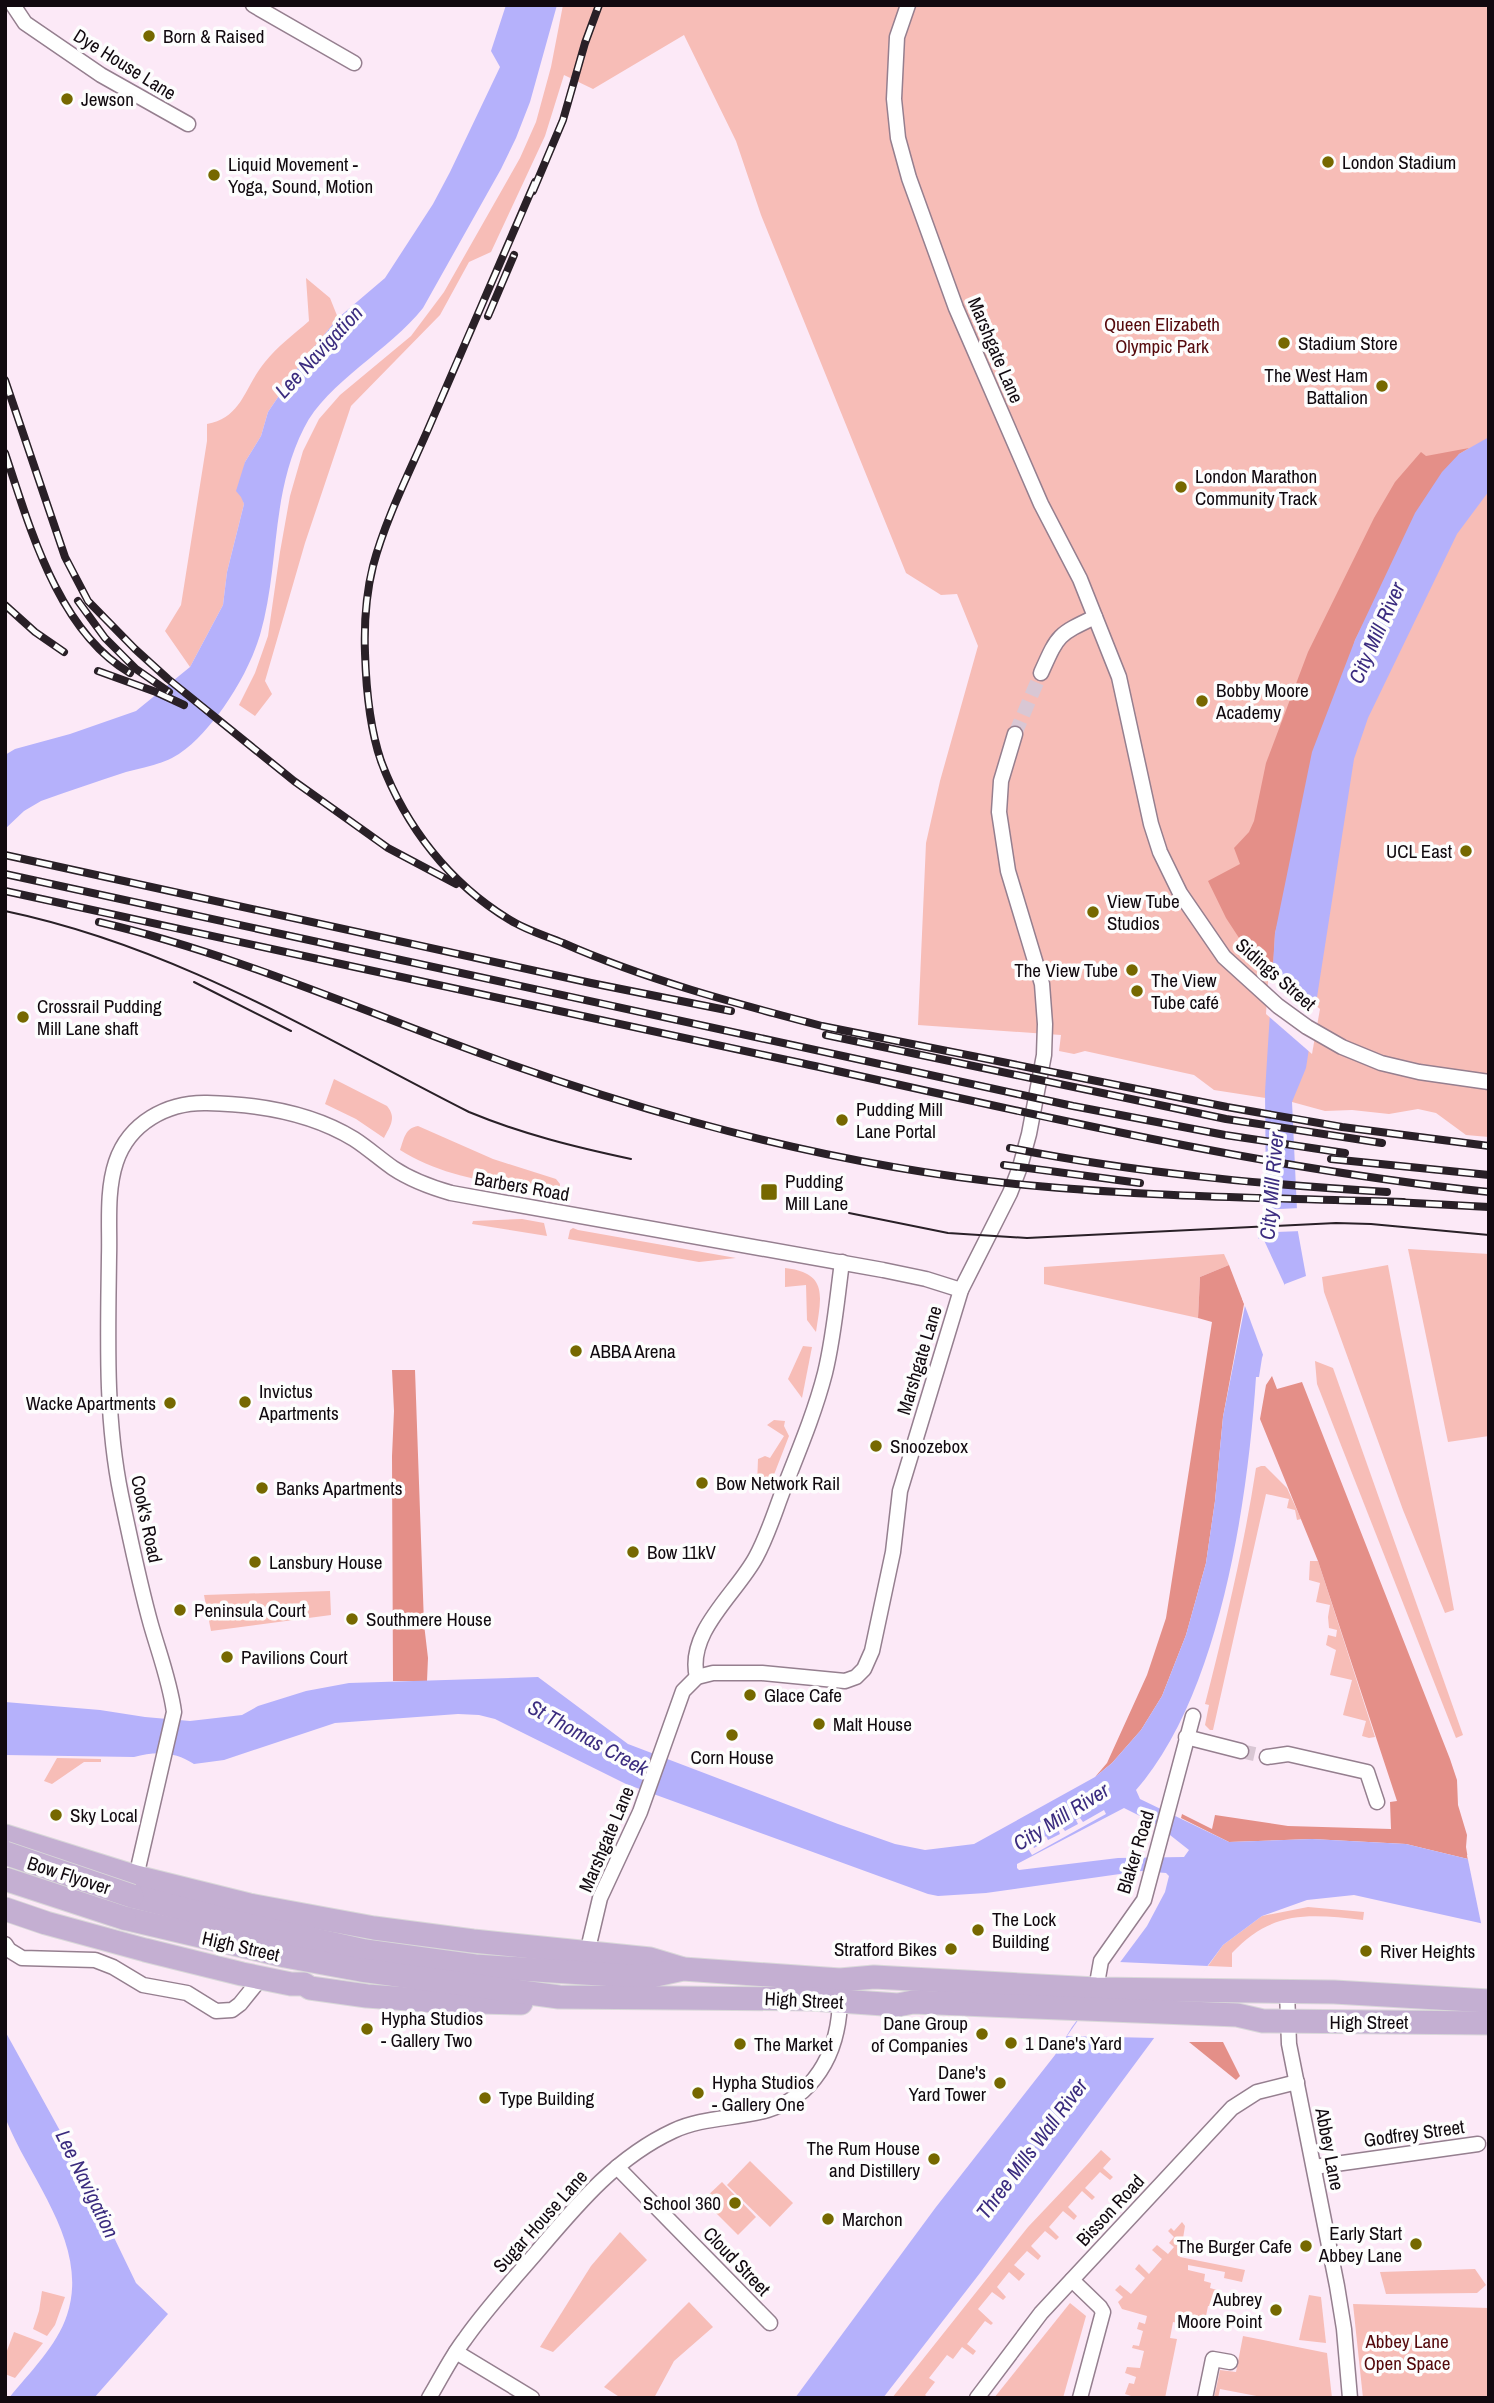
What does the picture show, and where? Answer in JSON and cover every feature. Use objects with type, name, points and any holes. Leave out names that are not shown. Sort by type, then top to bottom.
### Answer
[{"type":"main road","name":"High Street","points":[[5,1836],[82,1861],[134,1886],[235,1922],[379,1953],[475,1966],[571,1974],[647,1977],[683,1969]]},
{"type":"main road","name":"Bow Flyover","points":[[5,1853],[134,1886]]},
{"type":"main road","points":[[8,1910],[20,1909],[42,1896],[82,1861]]},
{"type":"main road","name":"Bow Flyover","points":[[5,1879],[124,1919]]},
{"type":"main road","name":"High Street","points":[[134,1886],[374,1928],[485,1943],[650,1959],[683,1969],[840,1991],[873,2005],[1190,1990],[1489,2001]]},
{"type":"main road","points":[[8,1910],[71,1931],[261,1978],[367,1996],[519,2003],[559,1997]]},
{"type":"main road","name":"High Street","points":[[124,1919],[285,1956],[361,1970],[559,1997],[703,1997],[840,1991]]},
{"type":"main road","name":"High Street","points":[[1094,1996],[1175,2013],[1237,2015],[1263,2021],[1489,2023]]},
{"type":"street","name":"Dye House Lane","points":[[13,5],[25,23],[101,75],[188,124]]},
{"type":"street","points":[[253,5],[354,63]]},
{"type":"street","name":"Marshgate Lane","points":[[908,5],[897,37],[894,99],[898,138],[909,177],[961,318],[1041,504],[1080,579],[1096,617]]},
{"type":"street","points":[[1041,673],[1056,641],[1066,631],[1096,617]]},
{"type":"street","name":"Sidings Street","points":[[1096,617],[1128,708],[1144,799],[1160,852],[1192,912],[1224,957],[1278,1006],[1307,1027],[1342,1046],[1381,1063],[1419,1072],[1489,1082]]},
{"type":"street","name":"Marshgate Lane","points":[[587,1953],[600,1898],[645,1797],[683,1691],[697,1677],[713,1672],[762,1673],[841,1682],[856,1677],[864,1670],[872,1651],[893,1552],[900,1491],[961,1290],[1010,1193],[1020,1167],[1044,1055],[1042,984],[1008,871],[999,812],[1001,782],[1015,734]]},
{"type":"street","name":"Barbers Road","points":[[116,1162],[128,1139],[152,1115],[166,1108],[205,1103],[250,1106],[313,1119],[354,1139],[393,1168],[415,1180],[451,1193],[842,1262],[926,1279],[961,1290]]},
{"type":"street","name":"Cook's Road","points":[[116,1162],[110,1204],[108,1359],[113,1451],[150,1623],[174,1712],[134,1886]]},
{"type":"street","points":[[697,1677],[694,1666],[708,1624],[748,1572],[764,1542],[810,1420],[825,1373],[838,1303],[842,1262]]},
{"type":"street","name":"Blaker Road","points":[[1094,1996],[1105,1952],[1144,1900],[1193,1716]]},
{"type":"street","points":[[1186,1737],[1241,1751]]},
{"type":"street","points":[[1267,1757],[1288,1754],[1367,1772],[1377,1802]]},
{"type":"street","name":"High Street","points":[[5,1944],[22,1958],[94,1960],[113,1967],[143,1985],[187,1993],[216,2011],[232,2010],[261,1978]]},
{"type":"street","name":"Sugar House Lane","points":[[429,2398],[456,2352],[482,2316],[588,2192],[617,2167],[641,2148],[674,2130],[707,2120],[761,2113],[801,2093],[822,2069],[833,2048],[840,1991]]},
{"type":"street","name":"Abbey Lane","points":[[1287,1992],[1289,2045],[1340,2308],[1350,2398]]},
{"type":"street","name":"Bisson Road","points":[[977,2398],[1041,2313],[1232,2108],[1258,2092],[1297,2082]]},
{"type":"street","name":"Godfrey Street","points":[[1314,2167],[1478,2144]]},
{"type":"street","name":"Cloud Street","points":[[617,2167],[770,2323]]},
{"type":"street","points":[[1072,2280],[1100,2306],[1102,2312],[1080,2398]]},
{"type":"street","points":[[456,2352],[532,2398]]},
{"type":"street","points":[[1205,2398],[1213,2358],[1230,2362]]},
{"type":"green space","name":"Queen Elizabeth Olympic Park","points":[[563,5],[1489,5],[1489,1137],[1466,1135],[1436,1113],[1418,1109],[1389,1114],[1352,1110],[1325,1111],[1292,1102],[1214,1090],[1194,1075],[1085,1051],[1074,1054],[1059,1051],[1061,1035],[918,1025],[926,843],[940,781],[978,646],[957,594],[941,595],[906,573],[761,215],[736,141],[684,35],[593,89],[564,75],[545,136],[491,252],[469,262],[440,315],[351,406],[305,543],[265,681],[272,694],[255,716],[239,705],[255,673],[268,636],[290,496],[303,451],[319,419],[340,395],[411,336],[444,292],[520,158],[536,122],[551,67]]},
{"type":"green space","points":[[306,278],[330,298],[338,318],[301,363],[268,412],[261,436],[245,462],[242,497],[244,504],[227,572],[223,605],[190,667],[165,631],[181,605],[207,441],[207,424],[219,420],[236,408],[265,362],[309,321]]},
{"type":"green space","points":[[334,1079],[387,1106],[392,1118],[384,1138],[356,1119],[325,1104]]},
{"type":"green space","points":[[418,1126],[493,1159],[556,1179],[560,1184],[559,1193],[477,1179],[418,1160],[400,1150],[408,1132]]},
{"type":"green space","points":[[522,1219],[544,1223],[547,1236],[472,1224],[473,1221]]},
{"type":"green space","points":[[573,1228],[736,1258],[699,1262],[568,1239]]},
{"type":"green space","points":[[1408,1249],[1489,1254],[1489,1436],[1448,1442]]},
{"type":"green space","points":[[1224,1254],[1229,1265],[1200,1277],[1198,1318],[1044,1284],[1044,1267]]},
{"type":"green space","points":[[1388,1265],[1454,1610],[1445,1613],[1403,1510],[1324,1292],[1322,1277]]},
{"type":"green space","points":[[785,1268],[809,1275],[819,1289],[816,1332],[807,1320],[806,1285],[785,1287]]},
{"type":"green space","points":[[803,1346],[812,1347],[802,1398],[788,1379]]},
{"type":"green space","points":[[1315,1361],[1333,1368],[1463,1735],[1456,1738],[1317,1384]]},
{"type":"green space","points":[[774,1420],[785,1421],[784,1426],[789,1436],[768,1490],[757,1485],[758,1459],[765,1456],[770,1458],[784,1436],[767,1425]]},
{"type":"green space","points":[[1265,1466],[1287,1488],[1301,1519],[1297,1520],[1295,1510],[1287,1508],[1289,1499],[1266,1494],[1213,1730],[1210,1730],[1205,1725],[1209,1705],[1205,1704],[1246,1527],[1256,1468]]},
{"type":"green space","points":[[1310,1561],[1318,1561],[1375,1737],[1362,1736],[1366,1721],[1343,1715],[1352,1680],[1330,1675],[1336,1650],[1326,1645],[1328,1635],[1336,1637],[1337,1630],[1329,1628],[1330,1605],[1316,1602],[1320,1583],[1309,1580]]},
{"type":"green space","points":[[330,1591],[331,1615],[211,1631],[204,1595]]},
{"type":"green space","points":[[57,1758],[101,1759],[101,1762],[84,1762],[52,1784],[44,1781]]},
{"type":"green space","points":[[1308,1907],[1364,1912],[1363,1920],[1308,1916],[1277,1922],[1247,1939],[1232,1953],[1232,1967],[1208,1966],[1223,1945],[1262,1916]]},
{"type":"green space","points":[[1101,2150],[1111,2159],[1103,2168],[1113,2177],[1110,2180],[1100,2172],[1085,2188],[1095,2197],[1092,2200],[1082,2191],[1068,2207],[1077,2216],[1074,2220],[1063,2211],[1049,2227],[1059,2237],[1056,2240],[1045,2231],[1031,2246],[1041,2256],[1038,2260],[1027,2251],[1014,2265],[1025,2274],[1019,2281],[1009,2272],[997,2287],[1006,2297],[1003,2300],[992,2292],[978,2309],[993,2323],[991,2325],[985,2321],[967,2344],[976,2351],[973,2355],[962,2347],[953,2359],[947,2355],[929,2378],[935,2382],[925,2395],[929,2398],[892,2398],[1028,2227]]},
{"type":"green space","points":[[750,2161],[793,2203],[770,2227],[727,2185]]},
{"type":"green space","points":[[722,2182],[756,2217],[738,2235],[703,2200]]},
{"type":"green space","points":[[1182,2222],[1185,2226],[1180,2257],[1245,2270],[1242,2282],[1224,2278],[1225,2272],[1188,2265],[1188,2270],[1205,2274],[1204,2281],[1211,2283],[1210,2288],[1217,2290],[1214,2306],[1208,2306],[1206,2316],[1211,2317],[1208,2329],[1173,2322],[1170,2338],[1177,2339],[1165,2398],[1137,2398],[1125,2394],[1129,2383],[1134,2384],[1136,2377],[1125,2373],[1127,2367],[1140,2368],[1144,2351],[1132,2348],[1133,2345],[1139,2346],[1143,2331],[1137,2329],[1139,2322],[1145,2324],[1147,2316],[1122,2309],[1118,2302],[1123,2297],[1115,2290],[1120,2285],[1131,2294],[1145,2278],[1135,2269],[1139,2264],[1149,2274],[1162,2259],[1152,2250],[1157,2245],[1168,2254],[1174,2247],[1169,2243],[1174,2237],[1168,2231],[1171,2228],[1174,2231]]},
{"type":"green space","points":[[620,2232],[647,2260],[553,2352],[540,2347],[591,2266]]},
{"type":"green space","points":[[1475,2269],[1486,2285],[1477,2293],[1386,2294],[1380,2272]]},
{"type":"green space","points":[[42,2291],[65,2297],[55,2325],[47,2336],[33,2329]]},
{"type":"green space","points":[[1309,2295],[1321,2297],[1326,2343],[1299,2340]]},
{"type":"green space","points":[[689,2302],[713,2327],[674,2361],[654,2398],[621,2398],[604,2387]]},
{"type":"green space","points":[[1070,2303],[1086,2316],[1063,2398],[994,2398]]},
{"type":"green space","name":"Abbey Lane Open Space","points":[[1353,2304],[1489,2308],[1489,2398],[1363,2398]]},
{"type":"green space","points":[[14,2332],[43,2343],[15,2378],[5,2374],[5,2356]]},
{"type":"green space","points":[[1243,2336],[1327,2353],[1332,2398],[1267,2398],[1220,2389],[1218,2398],[1214,2398],[1220,2370],[1236,2372]]},
{"type":"shaded area","points":[[1469,448],[1459,454],[1382,587],[1355,640],[1275,933],[1273,969],[1243,944],[1226,918],[1208,881],[1240,864],[1234,848],[1249,832],[1254,821],[1266,763],[1308,652],[1374,518],[1395,482],[1421,452],[1426,456]]},
{"type":"shaded area","points":[[1229,1265],[1244,1304],[1223,1417],[1206,1563],[1186,1635],[1162,1696],[1141,1730],[1112,1763],[1095,1777],[1107,1763],[1147,1675],[1166,1618],[1212,1322],[1198,1318],[1200,1277]]},
{"type":"shaded area","points":[[392,1370],[415,1370],[427,1681],[393,1681]]},
{"type":"shaded area","points":[[1272,1376],[1277,1389],[1302,1382],[1450,1759],[1457,1780],[1458,1805],[1467,1835],[1468,1859],[1406,1844],[1312,1839],[1229,1842],[1181,1818],[1182,1814],[1212,1829],[1215,1815],[1288,1826],[1391,1829],[1390,1802],[1397,1801],[1318,1561],[1260,1419],[1266,1385]]},
{"type":"shaded area","points":[[1189,2042],[1223,2042],[1240,2076],[1236,2080]]},
{"type":"water","name":"Lee Navigation","points":[[506,5],[557,5],[530,102],[516,138],[423,308],[394,338],[328,396],[314,411],[304,428],[293,453],[280,505],[271,583],[260,635],[237,687],[208,727],[179,754],[161,763],[41,801],[24,811],[5,829],[5,755],[15,749],[70,734],[136,711],[190,667],[223,605],[227,572],[244,504],[236,491],[245,462],[261,436],[268,412],[301,363],[338,318],[385,278],[433,204],[500,67],[491,51]]},
{"type":"water","points":[[1489,437],[1489,491],[1457,534],[1368,718],[1354,759],[1306,1068],[1292,1102],[1298,1232],[1306,1276],[1285,1284],[1262,1358],[1259,1377],[1256,1377],[1246,1480],[1237,1537],[1209,1650],[1189,1703],[1165,1750],[1136,1790],[1140,1799],[1229,1842],[1312,1839],[1406,1844],[1468,1859],[1489,1857],[1489,1925],[1354,1895],[1307,1900],[1262,1916],[1223,1945],[980,2273],[883,2398],[795,2398],[936,2207],[1055,2055],[1072,2027],[1147,1926],[1165,1892],[1169,1876],[1166,1873],[1141,1871],[986,1893],[938,1896],[928,1894],[626,1784],[495,1719],[479,1715],[458,1714],[335,1723],[224,1760],[194,1764],[165,1753],[134,1757],[5,1755],[5,1702],[190,1721],[242,1715],[258,1706],[306,1691],[349,1683],[538,1677],[628,1744],[838,1824],[895,1844],[925,1850],[974,1844],[1095,1777],[1112,1763],[1141,1730],[1162,1696],[1186,1635],[1206,1563],[1223,1417],[1266,1199],[1265,1092],[1275,933],[1312,752],[1355,640],[1415,513],[1442,472],[1459,454]],"holes":[[[1124,1808],[1156,1824],[1189,1850],[1184,1857],[1118,1858],[1019,1870],[1017,1868],[1017,1864]]]},
{"type":"water","name":"Lee Navigation","points":[[5,2031],[80,2167],[136,2283],[168,2314],[94,2398],[9,2398],[57,2338],[67,2315],[72,2289],[71,2264],[55,2215],[17,2144],[5,2115]]},
{"type":"pier","points":[[1269,966],[1320,1009],[1312,1054],[1266,1014]]},
{"type":"pier","points":[[1300,1208],[1302,1231],[1255,1233],[1260,1210]]},
{"type":"pier","points":[[1263,1238],[1287,1290],[1265,1360],[1242,1298],[1254,1239]]},
{"type":"pier","points":[[1104,1810],[1106,1814],[1032,1855],[1027,1847],[1032,1844],[1034,1848],[1043,1843],[1042,1839],[1046,1836],[1048,1840],[1060,1834],[1058,1829],[1062,1827],[1065,1831],[1078,1824],[1076,1820],[1080,1818],[1083,1822]]},
{"type":"pier","points":[[1489,1853],[1489,1927],[1482,1926],[1481,1923],[1467,1855]]},
{"type":"pier","points":[[1119,1962],[1208,1966],[1157,2038],[1067,2036]]},
{"type":"tunnel","points":[[1015,734],[1041,673]]},
{"type":"tunnel","points":[[1241,1751],[1267,1757]]},
{"type":"tram line","points":[[5,911],[68,927],[187,970],[300,1024],[469,1112],[549,1139],[631,1159]]},
{"type":"tram line","points":[[194,982],[291,1031]]},
{"type":"tram line","points":[[849,1213],[948,1233],[1027,1238],[1336,1223],[1489,1235]]},
{"type":"railway","points":[[533,191],[563,120],[599,5]]},
{"type":"railway","points":[[535,182],[391,513],[373,566],[367,598],[366,679],[377,749],[403,808],[449,871],[488,905],[529,930],[659,979],[822,1026],[1227,1107],[1342,1127],[1489,1146]]},
{"type":"railway","points":[[488,316],[514,255]]},
{"type":"railway","points":[[5,380],[65,557],[88,601],[168,679],[294,781],[388,848],[456,884]]},
{"type":"railway","points":[[5,453],[37,544],[65,605],[105,655],[130,673]]},
{"type":"railway","points":[[78,601],[105,638],[136,669],[169,692]]},
{"type":"railway","points":[[5,605],[35,632],[64,652]]},
{"type":"railway","points":[[98,671],[184,705]]},
{"type":"railway","points":[[5,855],[731,1011]]},
{"type":"railway","points":[[5,874],[1073,1106],[1225,1135],[1345,1153]]},
{"type":"railway","points":[[5,891],[1143,1137],[1316,1169],[1489,1192]]},
{"type":"railway","points":[[99,922],[230,960],[537,1074],[694,1122],[817,1152],[942,1175],[1026,1185],[1120,1192],[1403,1202]]},
{"type":"railway","points":[[826,1035],[1226,1119],[1382,1143]]},
{"type":"railway","points":[[1010,1148],[1198,1176],[1387,1192]]},
{"type":"railway","points":[[1331,1159],[1489,1175]]},
{"type":"railway","points":[[1004,1165],[1140,1183]]},
{"type":"railway","points":[[1394,1202],[1489,1207]]},
{"type":"place","name":"Born & Raised","points":[[149,36]]},
{"type":"place","name":"Jewson","points":[[67,99]]},
{"type":"place","name":"London Stadium","points":[[1328,162]]},
{"type":"place","name":"Liquid Movement - Yoga, Sound, Motion","points":[[214,175]]},
{"type":"place","name":"Stadium Store","points":[[1284,343]]},
{"type":"place","name":"The West Ham Battalion","points":[[1382,386]]},
{"type":"place","name":"London Marathon Community Track","points":[[1181,487]]},
{"type":"place","name":"Bobby Moore Academy","points":[[1202,701]]},
{"type":"place","name":"UCL East","points":[[1466,851]]},
{"type":"place","name":"View Tube Studios","points":[[1093,912]]},
{"type":"place","name":"The View Tube","points":[[1132,970]]},
{"type":"place","name":"The View Tube café","points":[[1137,991]]},
{"type":"place","name":"Crossrail Pudding Mill Lane shaft","points":[[23,1017]]},
{"type":"place","name":"Pudding Mill Lane Portal","points":[[842,1120]]},
{"type":"place","name":"Pudding Mill Lane","points":[[769,1192]]},
{"type":"place","name":"ABBA Arena","points":[[576,1351]]},
{"type":"place","name":"Invictus Apartments","points":[[245,1402]]},
{"type":"place","name":"Wacke Apartments","points":[[170,1403]]},
{"type":"place","name":"Snoozebox","points":[[876,1446]]},
{"type":"place","name":"Bow Network Rail","points":[[702,1483]]},
{"type":"place","name":"Banks Apartments","points":[[262,1488]]},
{"type":"place","name":"Bow 11kV","points":[[633,1552]]},
{"type":"place","name":"Lansbury House","points":[[255,1562]]},
{"type":"place","name":"Peninsula Court","points":[[180,1610]]},
{"type":"place","name":"Southmere House","points":[[352,1619]]},
{"type":"place","name":"Pavilions Court","points":[[227,1657]]},
{"type":"place","name":"Glace Cafe","points":[[750,1695]]},
{"type":"place","name":"Malt House","points":[[819,1724]]},
{"type":"place","name":"Corn House","points":[[732,1735]]},
{"type":"place","name":"Sky Local","points":[[56,1815]]},
{"type":"place","name":"The Lock Building","points":[[978,1930]]},
{"type":"place","name":"Stratford Bikes","points":[[951,1949]]},
{"type":"place","name":"River Heights","points":[[1366,1951]]},
{"type":"place","name":"Hypha Studios - Gallery Two","points":[[367,2029]]},
{"type":"place","name":"Dane Group of Companies","points":[[982,2034]]},
{"type":"place","name":"1 Dane's Yard","points":[[1011,2043]]},
{"type":"place","name":"The Market","points":[[740,2044]]},
{"type":"place","name":"Dane's Yard Tower","points":[[1000,2083]]},
{"type":"place","name":"Hypha Studios - Gallery One","points":[[698,2093]]},
{"type":"place","name":"Type Building","points":[[485,2098]]},
{"type":"place","name":"The Rum House and Distillery","points":[[934,2159]]},
{"type":"place","name":"School 360","points":[[735,2203]]},
{"type":"place","name":"Marchon","points":[[828,2219]]},
{"type":"place","name":"Early Start Abbey Lane","points":[[1416,2244]]},
{"type":"place","name":"The Burger Cafe","points":[[1306,2246]]},
{"type":"place","name":"Aubrey Moore Point","points":[[1276,2310]]},
{"type":"water label","name":"City Mill River","points":[[1377,633]]},
{"type":"water label","name":"City Mill River","points":[[1272,1186]]},
{"type":"water label","name":"St Thomas Creek","points":[[588,1738]]},
{"type":"water label","name":"City Mill River","points":[[1061,1817]]},
{"type":"water label","name":"Three Mills Wall River","points":[[1032,2149]]}]
